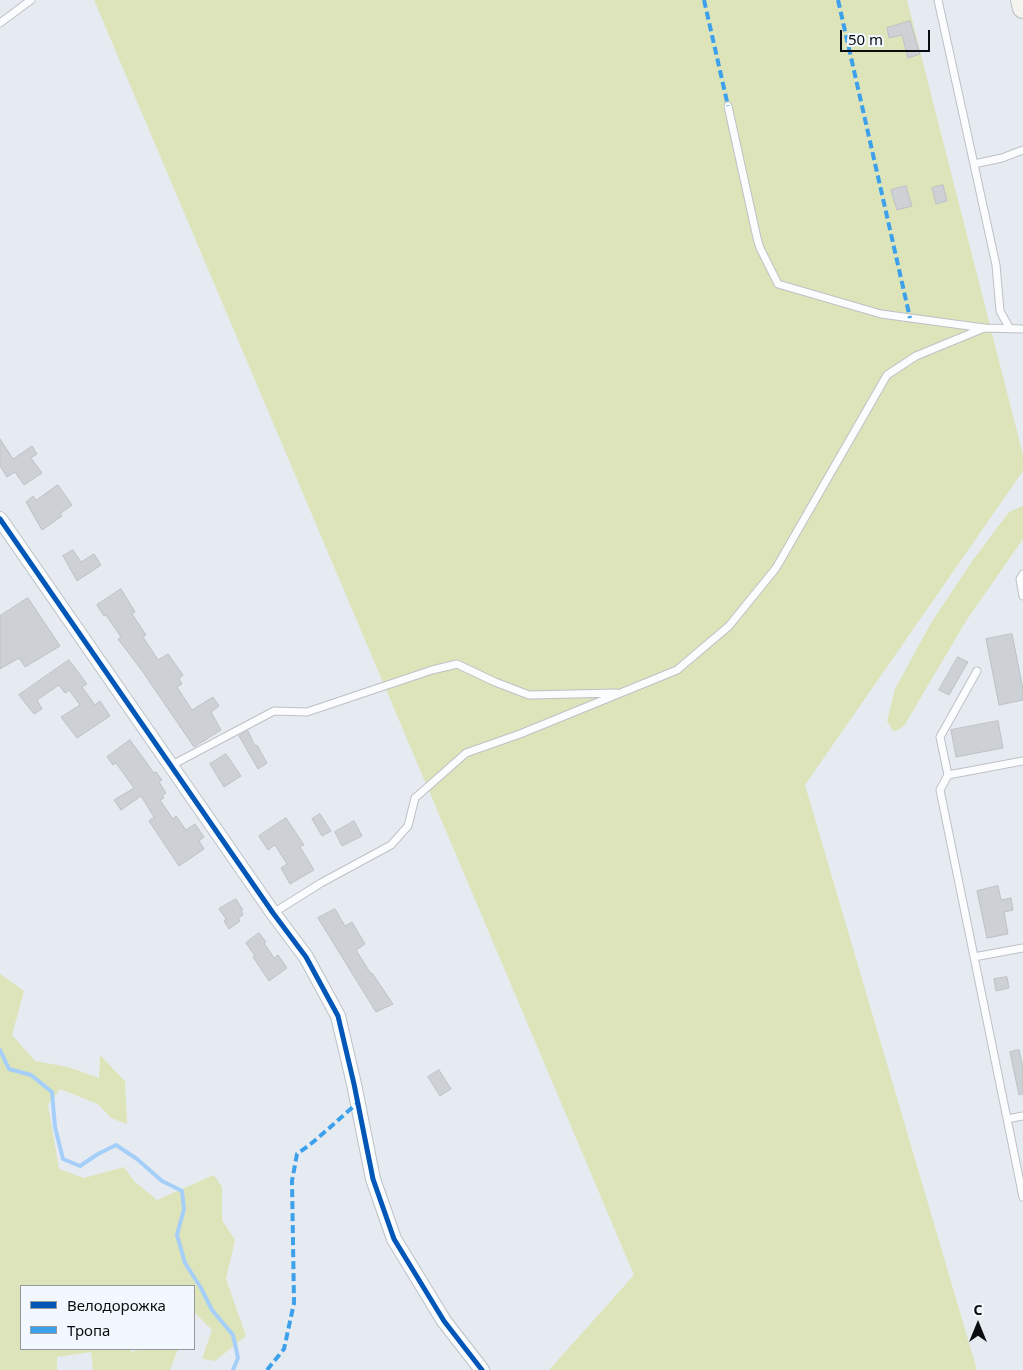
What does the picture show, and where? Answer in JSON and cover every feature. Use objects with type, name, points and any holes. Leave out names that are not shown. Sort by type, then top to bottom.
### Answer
[{"type":"main road","points":[[1021,0],[1023,8]]},
{"type":"street","points":[[0,519],[273,913],[306,957],[338,1016],[373,1180],[394,1239],[444,1321],[482,1370]]},
{"type":"lane","points":[[0,23],[31,0]]},
{"type":"lane","points":[[938,0],[996,265],[1000,311],[1010,329]]},
{"type":"lane","points":[[728,106],[757,238],[778,284],[881,314],[984,328],[1023,329]]},
{"type":"lane","points":[[974,164],[1002,158],[1023,150]]},
{"type":"lane","points":[[273,913],[321,883],[391,845],[408,826],[416,798],[466,753],[520,734],[677,670],[729,626],[776,568],[887,375],[916,356],[984,328]]},
{"type":"lane","points":[[1023,574],[1020,579],[1023,596]]},
{"type":"lane","points":[[172,765],[274,711],[307,712],[432,670],[457,664],[495,682],[529,695],[622,693]]},
{"type":"lane","points":[[977,671],[940,737],[948,776],[940,790],[1023,1197]]},
{"type":"lane","points":[[948,776],[1023,761]]},
{"type":"lane","points":[[974,957],[1023,948]]},
{"type":"lane","points":[[1007,1119],[1023,1116]]},
{"type":"green space","points":[[94,0],[907,0],[1023,455],[1023,471],[805,785],[977,1370],[549,1370],[634,1275]]},
{"type":"green space","points":[[1023,506],[1023,539],[966,621],[904,726],[894,732],[887,721],[895,689],[931,623],[973,560],[1009,512]]},
{"type":"green space","points":[[0,974],[24,991],[12,1035],[35,1061],[68,1067],[99,1078],[100,1055],[125,1081],[127,1124],[111,1118],[98,1104],[60,1089],[48,1105],[59,1169],[84,1178],[124,1167],[134,1181],[157,1200],[214,1175],[222,1187],[222,1220],[235,1240],[226,1279],[246,1336],[215,1361],[202,1359],[212,1330],[195,1313],[195,1285],[20,1285],[20,1350],[130,1350],[131,1352],[139,1350],[178,1350],[170,1370],[93,1370],[91,1352],[57,1357],[57,1370],[0,1370]]},
{"type":"building","points":[[910,21],[920,54],[908,58],[902,35],[889,38],[887,28]]},
{"type":"building","points":[[943,185],[947,201],[936,204],[932,188]]},
{"type":"building","points":[[906,186],[912,206],[897,210],[891,190]]},
{"type":"building","points":[[0,439],[13,459],[32,446],[37,454],[31,458],[42,473],[24,485],[15,472],[7,477],[0,466]]},
{"type":"building","points":[[58,485],[72,505],[60,514],[62,516],[42,530],[26,502],[33,496],[36,500]]},
{"type":"building","points":[[73,550],[81,562],[94,554],[101,565],[77,581],[63,556]]},
{"type":"building","points":[[121,589],[135,612],[132,614],[146,635],[143,637],[158,660],[168,654],[183,675],[179,679],[182,684],[177,687],[192,710],[213,697],[219,706],[211,712],[221,730],[194,747],[118,639],[121,637],[97,605]]},
{"type":"building","points":[[28,598],[60,646],[25,667],[19,658],[0,669],[0,616]]},
{"type":"building","points":[[1012,634],[1023,689],[1023,700],[999,705],[986,639]]},
{"type":"building","points":[[958,657],[968,662],[949,695],[939,690]]},
{"type":"building","points":[[69,660],[87,684],[82,687],[95,705],[100,701],[110,716],[77,738],[61,717],[80,705],[69,690],[65,693],[59,685],[37,700],[42,709],[34,714],[19,695]]},
{"type":"building","points":[[998,721],[1003,748],[956,757],[951,730]]},
{"type":"building","points":[[248,731],[255,746],[257,745],[267,763],[258,769],[239,736]]},
{"type":"building","points":[[130,740],[154,773],[156,772],[162,780],[159,782],[166,793],[162,796],[164,798],[160,800],[173,819],[176,816],[186,830],[195,824],[204,837],[199,841],[204,849],[179,866],[149,821],[154,817],[141,796],[121,810],[114,800],[134,788],[116,763],[113,765],[107,757]]},
{"type":"building","points":[[226,754],[241,776],[224,787],[210,764]]},
{"type":"building","points":[[320,814],[331,831],[322,836],[312,819]]},
{"type":"building","points":[[286,818],[304,845],[300,847],[314,870],[290,884],[281,868],[287,864],[275,845],[268,850],[259,836]]},
{"type":"building","points":[[354,821],[362,836],[342,846],[335,832]]},
{"type":"building","points":[[998,886],[1001,900],[1011,898],[1013,910],[1004,912],[1008,934],[987,938],[977,891]]},
{"type":"building","points":[[236,899],[243,910],[241,911],[243,915],[238,918],[240,921],[229,929],[224,921],[226,919],[219,909]]},
{"type":"building","points":[[335,909],[345,926],[352,922],[365,944],[356,950],[393,1004],[376,1012],[318,918]]},
{"type":"building","points":[[259,933],[274,958],[278,955],[287,968],[269,981],[246,943]]},
{"type":"building","points":[[1007,977],[1009,988],[996,991],[994,979]]},
{"type":"building","points":[[1019,1050],[1023,1067],[1023,1094],[1019,1095],[1010,1052]]},
{"type":"building","points":[[439,1070],[451,1089],[440,1096],[428,1077]]},
{"type":"waterway","points":[[0,1050],[9,1069],[31,1075],[52,1092],[55,1127],[63,1159],[80,1166],[116,1145],[137,1159],[162,1181],[182,1191],[184,1209],[177,1235],[185,1263],[212,1310],[233,1335],[238,1358],[233,1370]]},
{"type":"marked path","points":[[704,0],[728,106]]},
{"type":"marked path","points":[[838,0],[910,318]]},
{"type":"marked path","points":[[267,1370],[284,1349],[294,1303],[292,1181],[297,1154],[358,1103]]},
{"type":"cycle path","points":[[0,519],[273,913],[306,957],[338,1016],[373,1179],[394,1239],[444,1321],[482,1370]]}]
